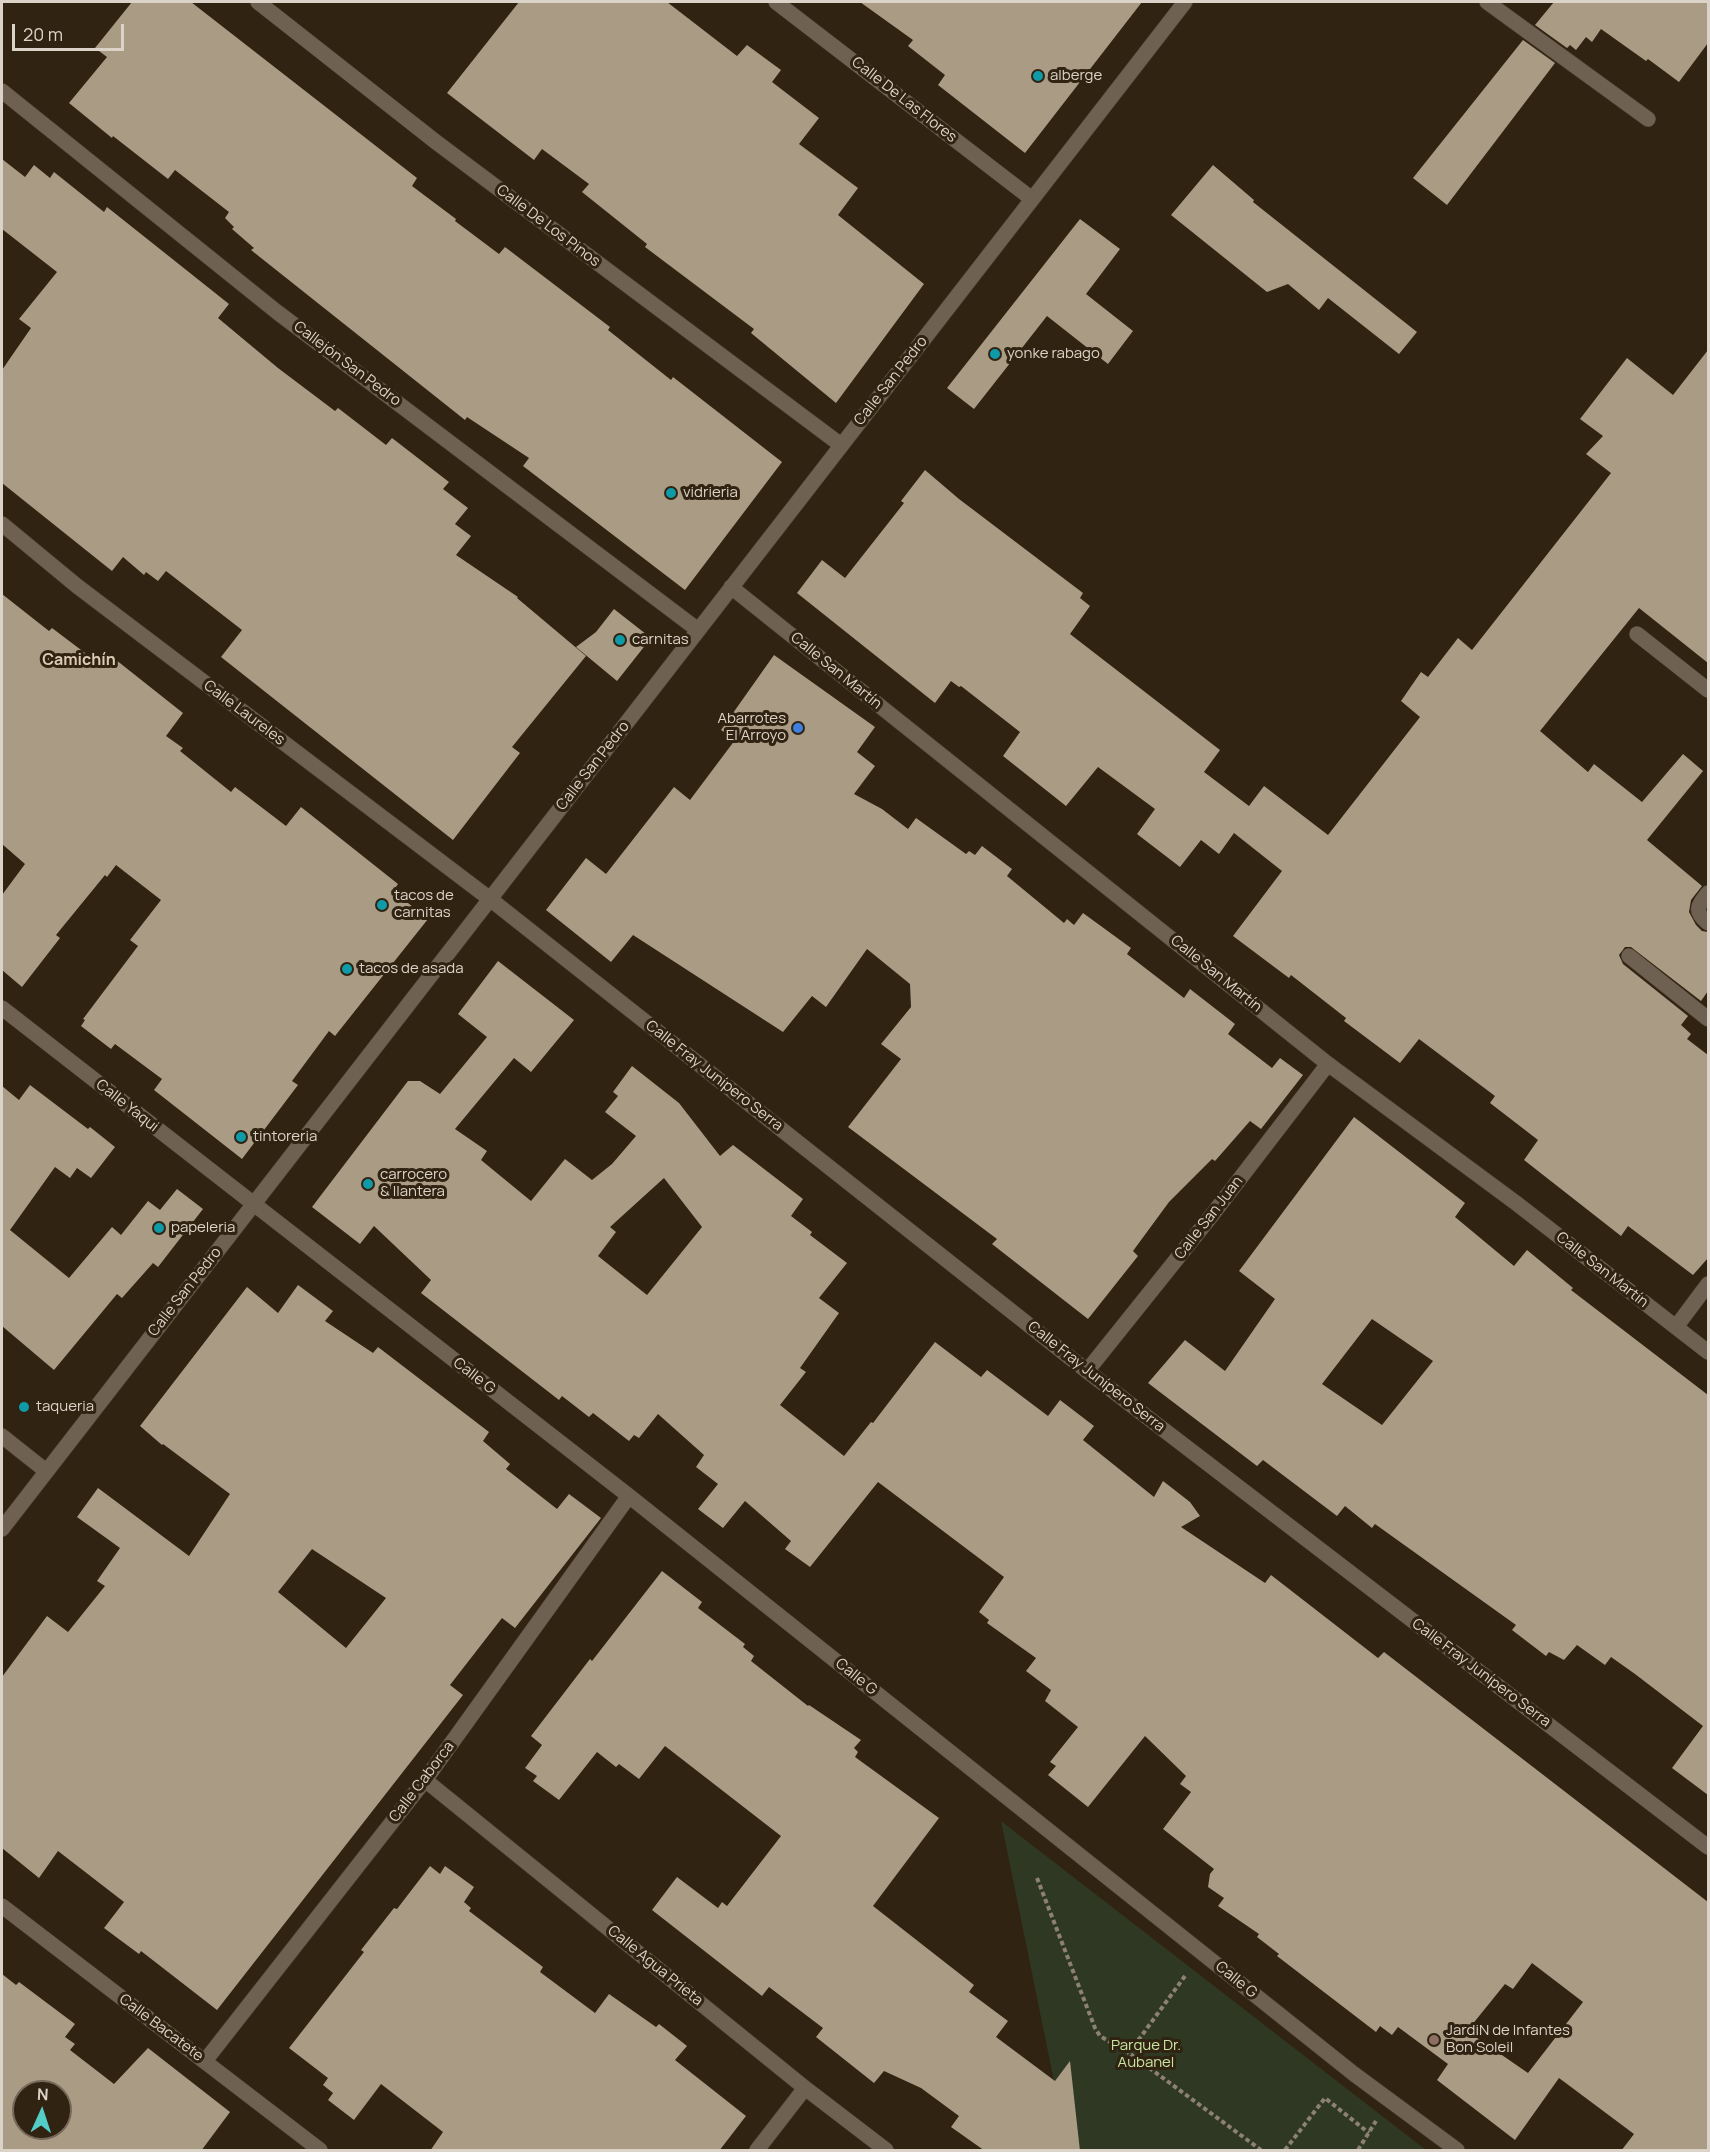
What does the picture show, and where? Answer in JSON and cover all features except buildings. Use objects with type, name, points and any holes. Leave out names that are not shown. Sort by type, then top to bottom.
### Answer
[{"type":"street","name":"Calle De Los Pinos","points":[[258,2],[436,142],[841,445]]},
{"type":"street","name":"Calle De Las Flores","points":[[776,2],[1032,199]]},
{"type":"street","name":"Calle San Pedro","points":[[2,1529],[1185,2]]},
{"type":"street","points":[[1487,2],[1648,119]]},
{"type":"street","name":"Callejón San Pedro","points":[[2,91],[277,312],[698,630]]},
{"type":"street","name":"Calle Laureles","points":[[2,524],[86,593],[490,899]]},
{"type":"street","name":"Calle San Martín","points":[[731,587],[1328,1064],[1516,1203],[1708,1352]]},
{"type":"street","points":[[1637,634],[1708,690]]},
{"type":"street","points":[[1708,892],[1698,911],[1700,917],[1708,923]]},
{"type":"street","name":"Calle Fray Junípero Serra","points":[[490,899],[1087,1371],[1708,1847]]},
{"type":"street","points":[[1629,956],[1708,1019]]},
{"type":"street","name":"Calle Yaqui","points":[[2,1008],[253,1204]]},
{"type":"street","name":"Calle San Juan","points":[[1087,1371],[1212,1215],[1328,1064]]},
{"type":"street","name":"Calle G","points":[[253,1204],[628,1496],[1345,2067],[1457,2151]]},
{"type":"street","points":[[1676,1328],[1708,1284]]},
{"type":"street","points":[[2,1436],[46,1471]]},
{"type":"street","name":"Calle Caborca","points":[[205,2061],[425,1779],[628,1496]]},
{"type":"street","name":"Calle Agua Prieta","points":[[425,1779],[805,2088],[886,2151]]},
{"type":"street","name":"Calle Bacatete","points":[[2,1906],[320,2151]]},
{"type":"street","points":[[757,2151],[805,2088]]},
{"type":"path","points":[[1037,1878],[1100,2036],[1129,2053],[1262,2151]]},
{"type":"path","points":[[1129,2053],[1185,1976]]},
{"type":"path","points":[[1285,2151],[1325,2098],[1369,2133]]},
{"type":"green space","name":"Parque Dr. Aubanel","points":[[1001,1821],[1426,2150],[1068,2150]]},
{"type":"place","name":"alberge","points":[[1038,76]]},
{"type":"place","name":"yonke rabago","points":[[995,354]]},
{"type":"place","name":"vidrieria","points":[[671,493]]},
{"type":"place","name":"carnitas","points":[[620,640]]},
{"type":"place","name":"Abarrotes El Arroyo","points":[[798,728]]},
{"type":"place","name":"tacos de carnitas","points":[[382,905]]},
{"type":"place","name":"tacos de asada","points":[[347,969]]},
{"type":"place","name":"tintoreria","points":[[241,1137]]},
{"type":"place","name":"carrocero & llantera","points":[[368,1184]]},
{"type":"place","name":"papeleria","points":[[159,1228]]},
{"type":"place","name":"taqueria","points":[[24,1407]]},
{"type":"place","name":"JardiN de Infantes Bon Soleil","points":[[1434,2040]]},
{"type":"district","name":"Camichín","points":[[79,661]]}]
